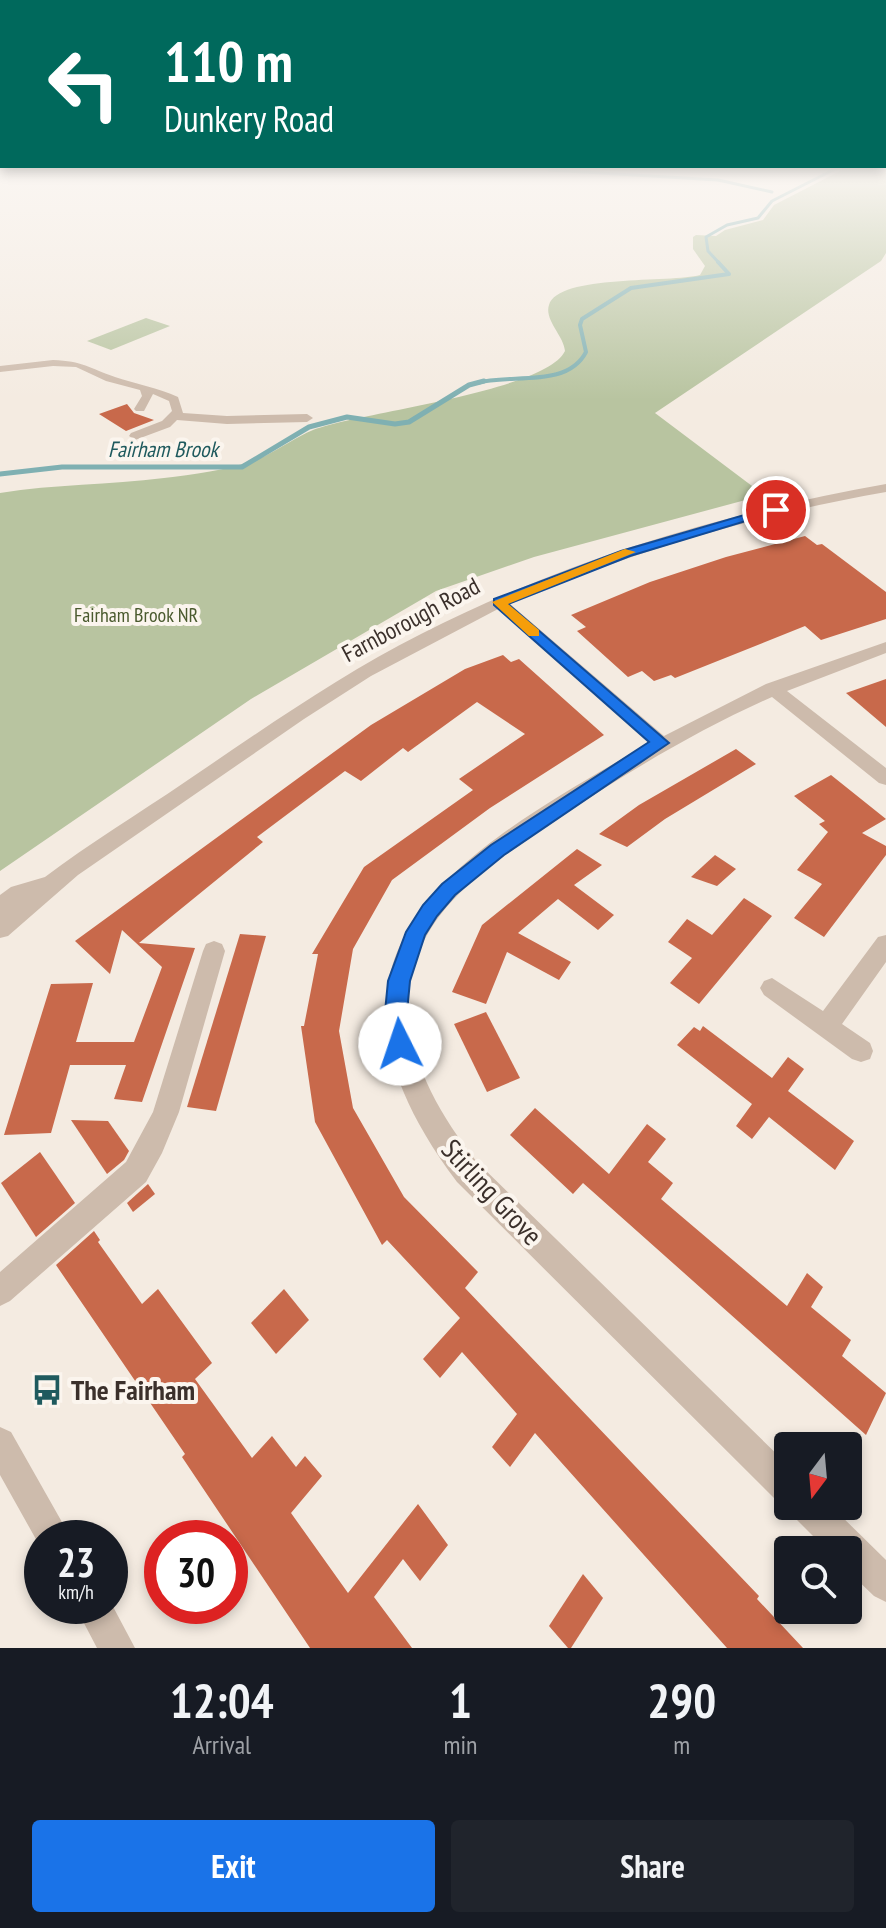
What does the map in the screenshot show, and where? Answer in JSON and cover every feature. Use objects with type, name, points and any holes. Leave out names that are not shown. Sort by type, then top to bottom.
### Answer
[{"type":"street","points":[[0,369],[73,363],[110,379],[174,399],[179,408],[177,416],[166,424],[135,436]]},
{"type":"street","points":[[140,409],[148,396],[144,388]]},
{"type":"street","points":[[177,416],[227,420],[307,418]]},
{"type":"street","name":"Farnborough Road","points":[[0,929],[52,882],[286,722],[354,679],[499,602],[547,582],[691,533],[806,503],[886,488]]},
{"type":"street","points":[[499,602],[661,743]]},
{"type":"street","name":"Stirling Grove","points":[[774,1474],[467,1172],[424,1112],[409,1077],[396,1012],[399,981],[416,932],[430,910],[449,889],[498,850],[661,743],[772,688],[886,647]]},
{"type":"street","points":[[772,688],[886,778]]},
{"type":"street","name":"Farnborough Road","points":[[0,906],[19,893],[52,882]]},
{"type":"street","points":[[826,1026],[886,944]]},
{"type":"street","points":[[0,1291],[136,1172],[153,1144],[166,1112],[214,951]]},
{"type":"street","points":[[772,988],[861,1051]]},
{"type":"street","points":[[0,1443],[44,1520]]},
{"type":"street","points":[[821,1520],[886,1584]]},
{"type":"street","points":[[103,1624],[117,1648]]},
{"type":"green space","name":"Fairham Brook NR","points":[[886,247],[881,261],[655,413],[764,495],[534,557],[436,591],[251,699],[0,871],[0,493],[164,478],[228,468],[254,461],[313,430],[449,399],[524,378],[550,365],[565,351],[548,311],[557,295],[593,284],[700,275],[705,266],[693,249]]},
{"type":"green space","points":[[146,318],[170,326],[111,350],[87,341]]},
{"type":"building","points":[[127,404],[134,413],[154,420],[126,431],[99,414]]},
{"type":"building","points":[[805,536],[817,545],[822,544],[886,592],[886,619],[821,640],[805,626],[675,678],[671,675],[654,681],[642,671],[628,677],[577,631],[586,627],[571,615],[650,582]]},
{"type":"building","points":[[503,655],[511,662],[519,659],[604,735],[490,808],[392,880],[353,949],[339,1031],[353,1108],[404,1197],[478,1272],[465,1288],[759,1596],[757,1599],[774,1617],[774,1624],[780,1624],[803,1648],[727,1648],[535,1433],[510,1467],[492,1447],[517,1414],[462,1352],[440,1378],[423,1359],[460,1318],[387,1240],[382,1245],[315,1122],[301,1026],[304,1026],[318,954],[312,954],[364,867],[473,790],[459,779],[525,734],[477,702],[408,752],[403,748],[361,781],[345,771],[257,837],[263,842],[139,943],[195,948],[142,1102],[114,1099],[126,1065],[70,1065],[51,1133],[4,1135],[51,984],[93,983],[76,1042],[134,1042],[162,967],[122,930],[110,974],[75,941],[371,725],[465,669]]},
{"type":"building","points":[[886,679],[886,727],[846,693]]},
{"type":"building","points":[[736,749],[756,764],[665,819],[627,847],[599,834],[639,805]]},
{"type":"building","points":[[831,775],[886,819],[862,833],[886,846],[886,855],[824,937],[794,918],[822,884],[797,870],[828,832],[819,824],[825,821],[794,796]]},
{"type":"building","points":[[577,849],[602,865],[574,885],[614,915],[598,930],[558,899],[518,933],[571,962],[559,980],[507,952],[486,1004],[452,992],[482,925]]},
{"type":"building","points":[[715,855],[736,869],[717,886],[691,877]]},
{"type":"building","points":[[744,898],[772,916],[699,1004],[670,983],[692,958],[668,942],[687,919],[712,935]]},
{"type":"building","points":[[240,934],[266,936],[216,1111],[187,1107]]},
{"type":"building","points":[[486,1012],[520,1078],[487,1092],[454,1024]]},
{"type":"building","points":[[703,1026],[772,1078],[788,1057],[804,1069],[788,1091],[854,1141],[835,1170],[769,1117],[752,1139],[736,1126],[752,1104],[677,1045],[694,1027],[700,1031]]},
{"type":"building","points":[[535,1108],[609,1174],[647,1124],[666,1139],[648,1162],[673,1183],[661,1199],[787,1306],[807,1273],[823,1287],[811,1307],[851,1340],[842,1356],[886,1393],[866,1435],[583,1183],[573,1194],[510,1135]]},
{"type":"building","points":[[71,1120],[108,1121],[129,1151],[124,1160],[107,1174]]},
{"type":"building","points":[[40,1152],[75,1203],[36,1237],[1,1183]]},
{"type":"building","points":[[148,1184],[155,1194],[133,1212],[127,1203]]},
{"type":"building","points":[[94,1231],[100,1240],[98,1242],[142,1304],[158,1289],[212,1363],[195,1379],[252,1458],[272,1436],[296,1467],[305,1456],[322,1476],[291,1513],[348,1593],[418,1504],[448,1545],[420,1581],[403,1559],[374,1597],[412,1648],[310,1648],[248,1555],[248,1520],[224,1520],[182,1457],[185,1454],[56,1265]]},
{"type":"building","points":[[284,1289],[309,1320],[276,1354],[251,1323]]},
{"type":"building","points":[[583,1574],[603,1598],[571,1648],[568,1648],[549,1626]]},
{"type":"waterway","name":"Fairham Brook","points":[[707,247],[720,264]]},
{"type":"waterway","name":"Fairham Brook","points":[[477,383],[537,378],[566,371],[577,364],[586,352],[580,325],[582,319],[631,288],[729,274],[718,262]]},
{"type":"waterway","name":"Fairham Brook","points":[[0,474],[62,467],[242,467],[309,427],[347,417],[395,424],[409,422],[469,385],[484,381]]},
{"type":"slow traffic","points":[[534,633],[499,602],[629,552]]},
{"type":"place","name":"The Fairham","points":[[47,1390]]},
{"type":"route","points":[[400,1044],[396,1012],[399,981],[416,932],[430,910],[449,889],[498,850],[661,743],[499,602],[626,553],[776,510]]}]
